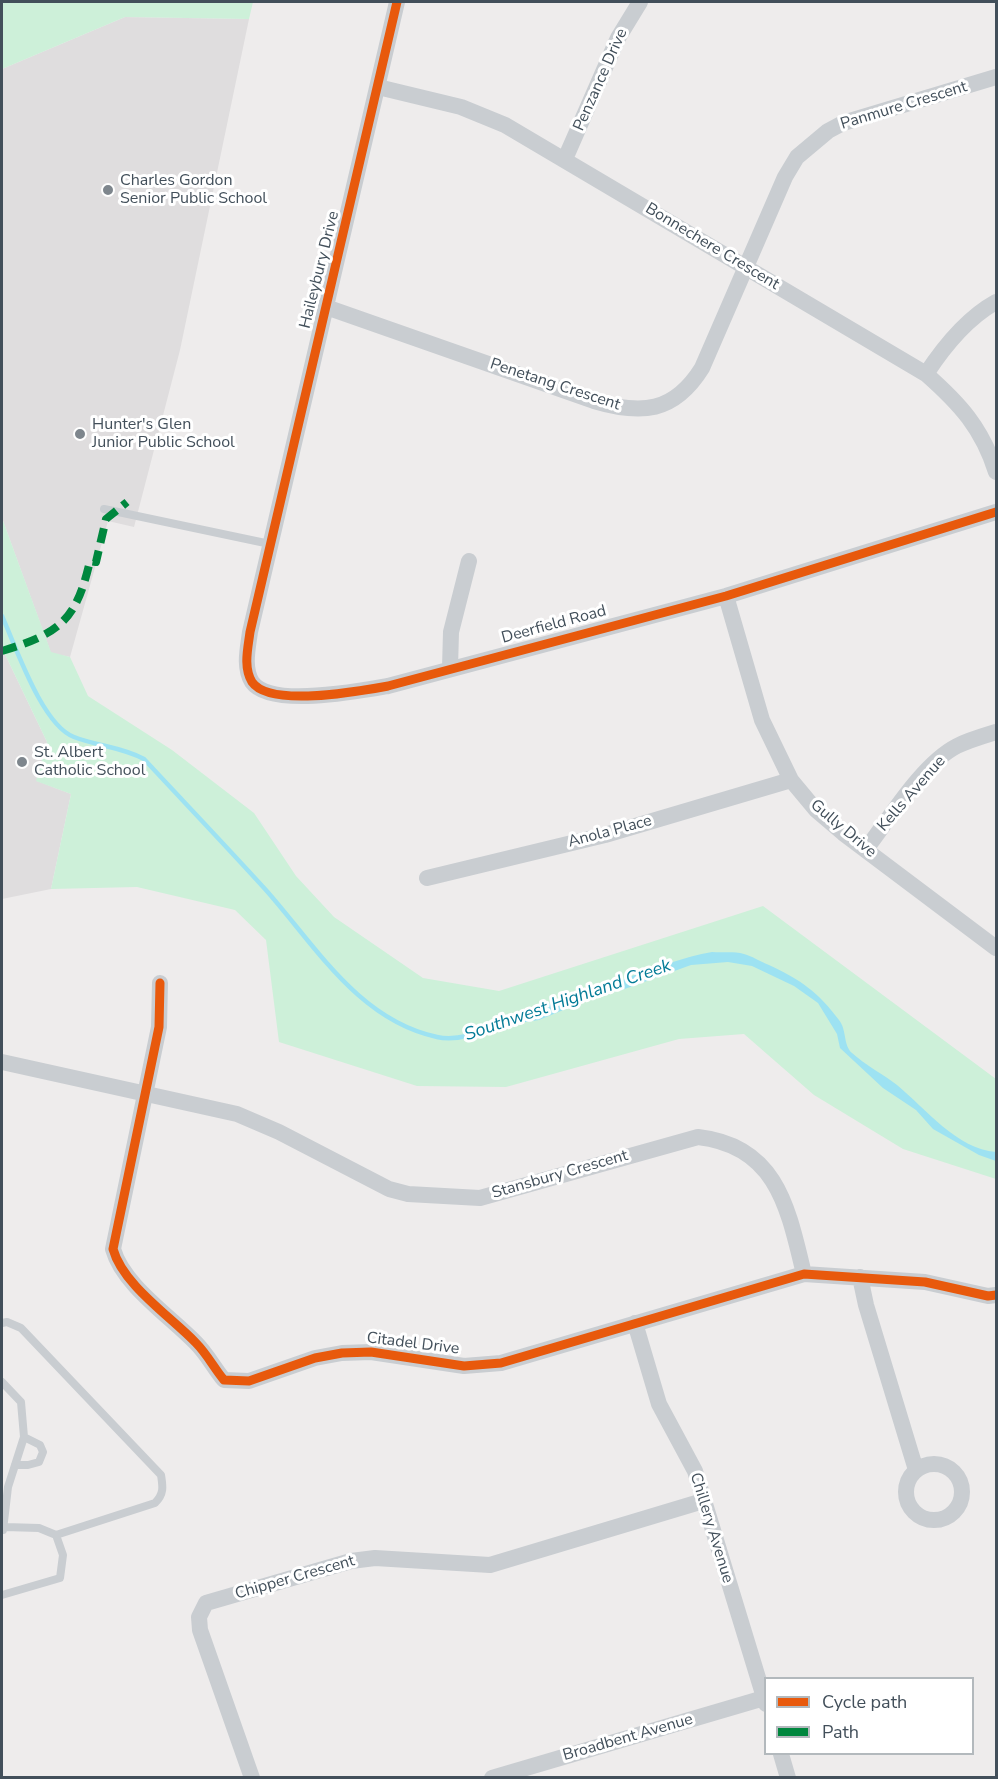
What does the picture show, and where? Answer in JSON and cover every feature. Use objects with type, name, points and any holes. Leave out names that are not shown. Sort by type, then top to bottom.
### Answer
[{"type":"street","name":"Haileybury Drive","points":[[270,544],[397,2]]},
{"type":"street","name":"Penzance Drive","points":[[565,159],[618,38],[640,2]]},
{"type":"street","name":"Panmure Crescent","points":[[746,266],[785,177],[797,157],[810,143],[843,123],[996,77]]},
{"type":"street","name":"Bonnechere Crescent","points":[[378,87],[461,107],[505,125],[926,374],[948,393],[978,428],[996,472]]},
{"type":"street","name":"Penetang Crescent","points":[[326,307],[594,401],[638,410],[653,408],[673,400],[693,383],[702,368],[746,266]]},
{"type":"street","points":[[926,374],[956,335],[980,311],[996,302]]},
{"type":"street","name":"Deerfield Road","points":[[270,544],[247,651],[247,667],[253,682],[261,689],[275,694],[340,694],[388,686],[726,596],[996,512]]},
{"type":"street","points":[[450,668],[452,632],[470,561]]},
{"type":"street","name":"Gully Drive","points":[[726,596],[762,720],[791,780],[816,810],[996,948]]},
{"type":"street","name":"Kells Avenue","points":[[866,849],[912,789],[943,756],[957,746],[996,732]]},
{"type":"street","name":"Anola Place","points":[[427,878],[605,835],[791,780]]},
{"type":"street","name":"Citadel Drive","points":[[160,983],[159,1027],[113,1238],[115,1256],[127,1275],[197,1343],[224,1380],[249,1381],[315,1358],[342,1353],[371,1352],[464,1366],[501,1363],[804,1274],[925,1282],[977,1294],[996,1295]]},
{"type":"street","name":"Stansbury Crescent","points":[[2,1062],[237,1114],[279,1132],[390,1189],[437,1196],[480,1198],[698,1137],[714,1139],[751,1154],[769,1176],[785,1209],[804,1274]]},
{"type":"street","points":[[860,1277],[866,1305],[916,1470]]},
{"type":"street","name":"Chillery Avenue","points":[[635,1323],[658,1404],[694,1471],[764,1698]]},
{"type":"street","name":"Chipper Crescent","points":[[252,1778],[200,1630],[199,1617],[206,1604],[363,1559],[490,1565],[703,1501]]},
{"type":"street","name":"Broadbent Avenue","points":[[492,1778],[764,1701]]},
{"type":"street","points":[[781,1755],[788,1778]]},
{"type":"lane","points":[[104,509],[270,544]]},
{"type":"lane","points":[[2,1323],[7,1322],[21,1328],[161,1475],[161,1497],[155,1503],[56,1535],[39,1528],[3,1529],[8,1487],[24,1437],[21,1402],[2,1382]]},
{"type":"lane","points":[[15,1465],[28,1466],[39,1462],[43,1452],[40,1445],[24,1437]]},
{"type":"lane","points":[[2,1595],[60,1578],[63,1555],[56,1535]]},
{"type":"shaded area","name":"Charles Gordon Senior Public School","points":[[125,17],[249,19],[180,350],[134,527],[108,521],[70,657],[51,653],[2,518],[2,69]]},
{"type":"shaded area","name":"St. Albert Catholic School","points":[[2,648],[47,742],[37,781],[71,794],[51,889],[2,899]]},
{"type":"green space","points":[[2,2],[253,2],[249,19],[125,17],[2,69]]},
{"type":"green space","points":[[2,518],[51,652],[70,657],[88,696],[172,750],[254,813],[296,876],[334,917],[423,978],[499,991],[763,906],[996,1079],[996,1179],[903,1149],[814,1095],[744,1034],[679,1039],[506,1087],[417,1086],[279,1042],[266,940],[235,910],[137,887],[51,889],[71,794],[36,781],[47,742],[2,648]]},
{"type":"water","name":"Southwest Highland Creek","points":[[712,952],[747,955],[800,982],[824,1002],[839,1020],[847,1046],[852,1053],[897,1085],[955,1136],[968,1144],[996,1152],[996,1161],[979,1155],[933,1129],[916,1110],[883,1088],[840,1048],[837,1034],[818,1003],[794,986],[752,966],[728,962],[691,965],[622,990],[602,994],[539,1020],[519,1023],[516,1019],[546,1004],[611,985],[671,962]]},
{"type":"waterway","name":"Southwest Highland Creek","points":[[2,616],[31,684],[51,717],[62,730],[74,737],[144,759],[265,889],[340,978],[361,997],[384,1015],[409,1028],[437,1037],[467,1036],[516,1019]]},
{"type":"marked path","points":[[2,651],[38,638],[62,622],[78,598],[90,561],[96,562],[106,519],[127,502]]},
{"type":"cycle path","points":[[397,2],[250,632],[247,664],[252,682],[262,690],[296,696],[337,694],[388,686],[726,596],[996,512]]},
{"type":"cycle path","points":[[160,983],[159,1027],[113,1249],[118,1262],[137,1287],[196,1343],[224,1380],[249,1381],[315,1358],[342,1353],[371,1352],[464,1366],[501,1363],[804,1274],[925,1282],[988,1296],[996,1295]]},
{"type":"place","name":"Charles Gordon Senior Public School","points":[[108,190]]},
{"type":"place","name":"Hunter's Glen Junior Public School","points":[[80,434]]},
{"type":"place","name":"St. Albert Catholic School","points":[[22,762]]}]
